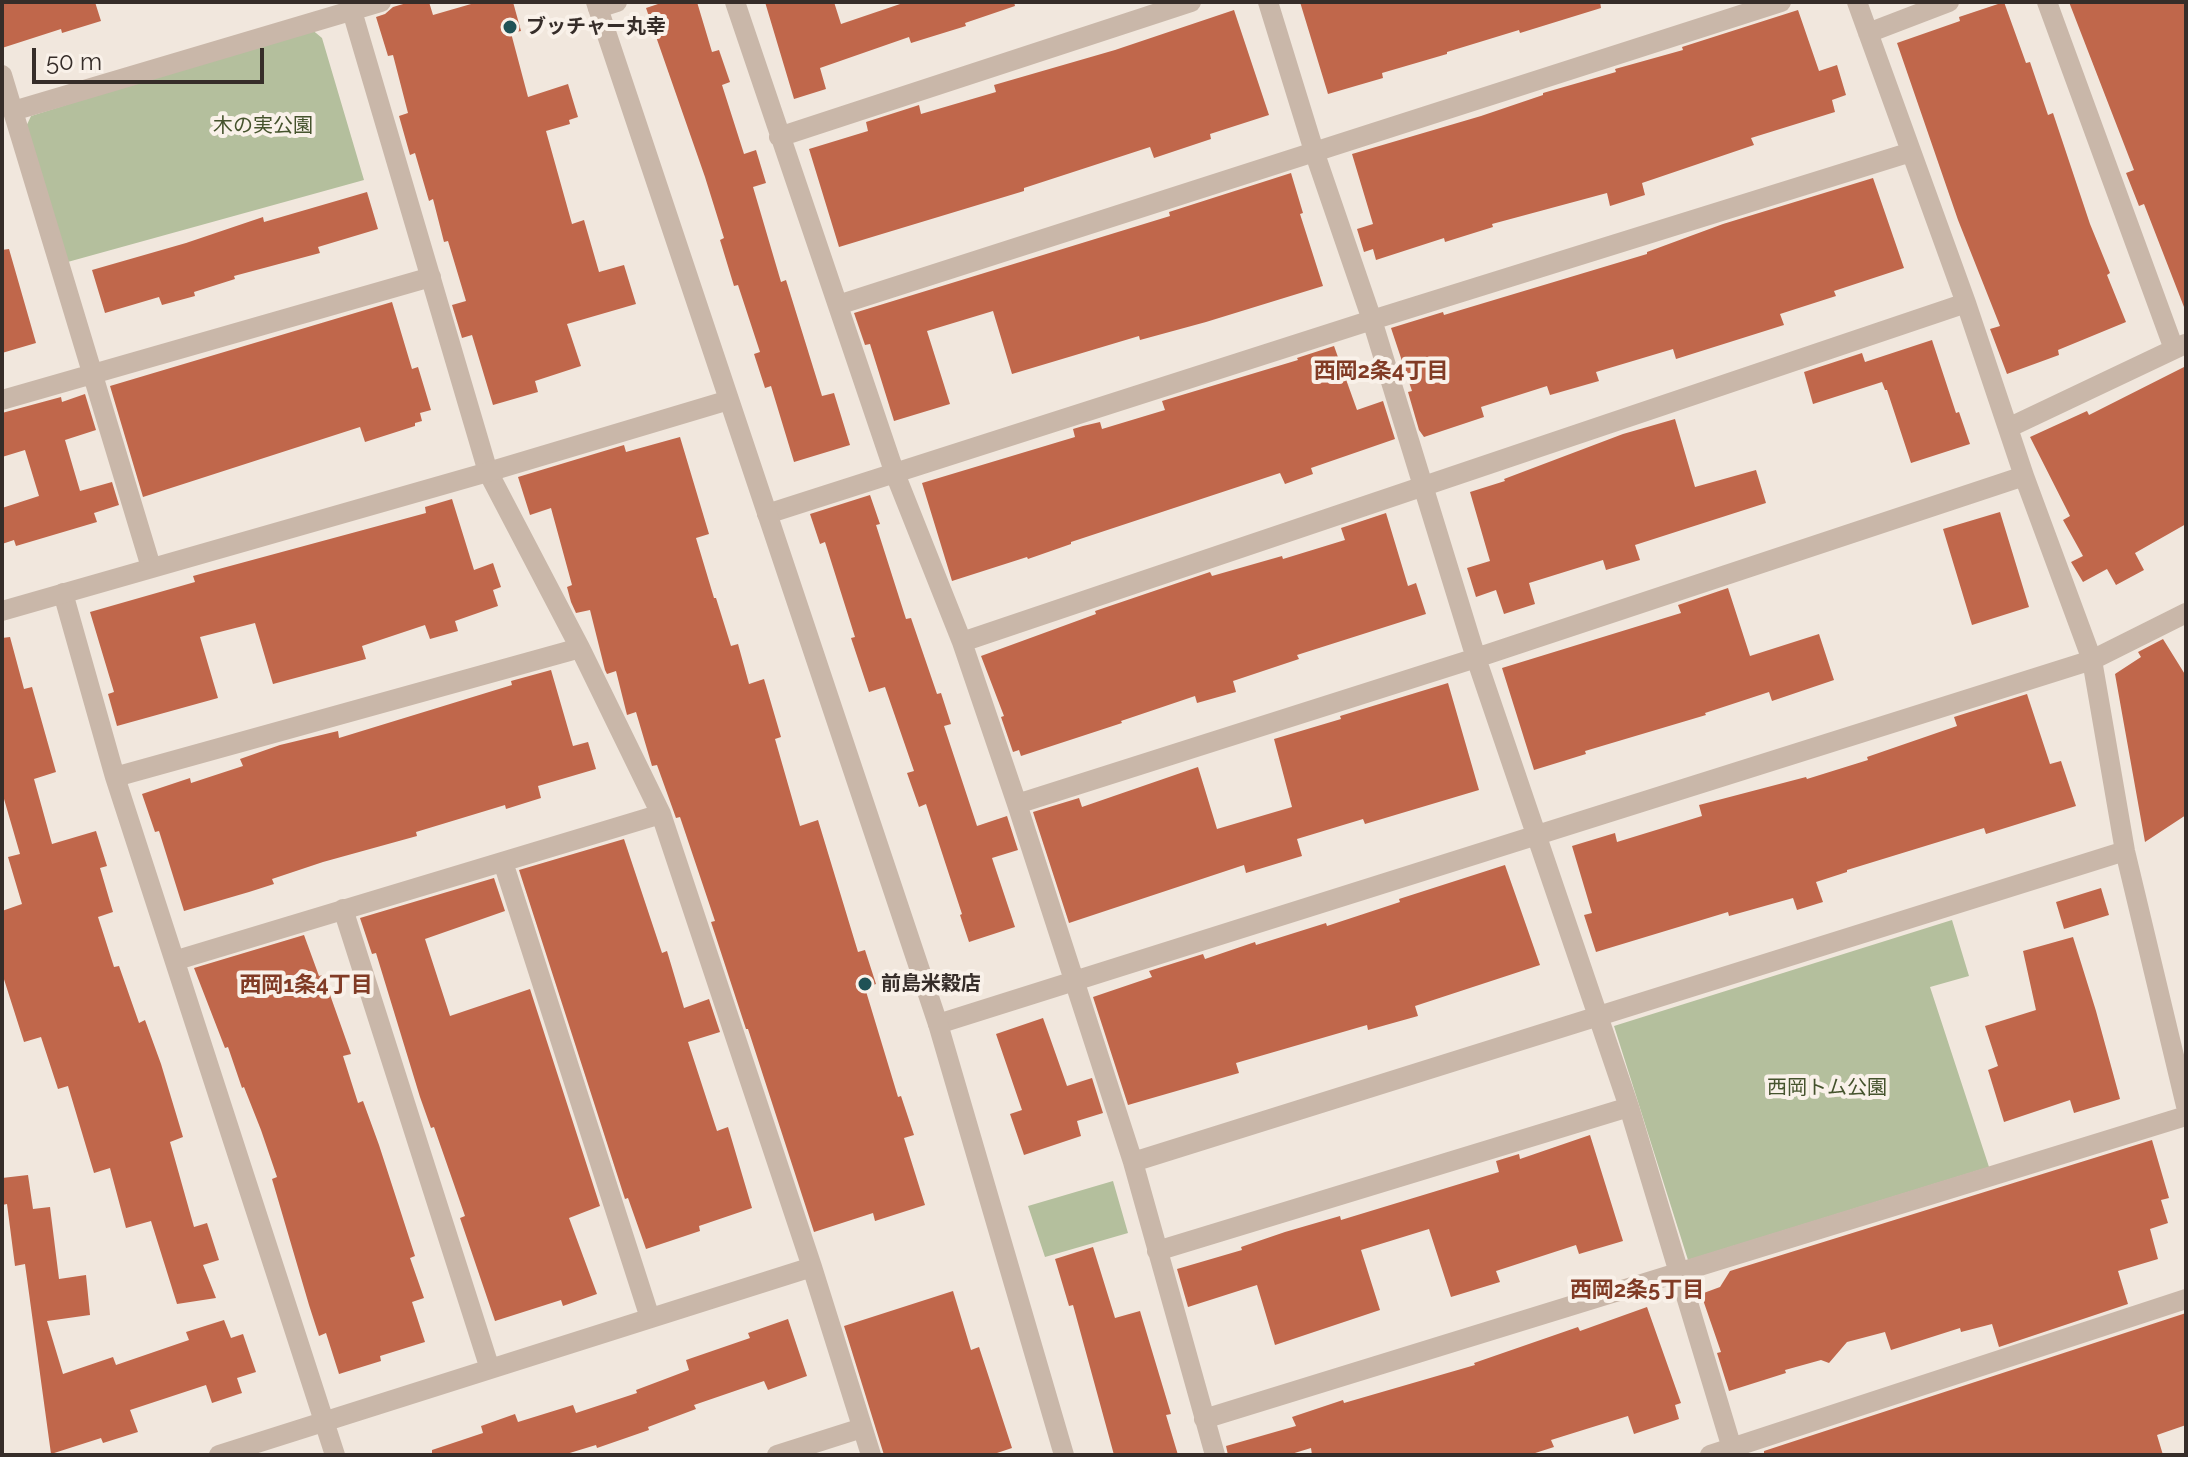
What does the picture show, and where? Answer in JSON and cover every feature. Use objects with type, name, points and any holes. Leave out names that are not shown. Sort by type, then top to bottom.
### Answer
[{"type":"street","points":[[13,111],[381,2]]},
{"type":"street","points":[[735,2],[894,471],[962,642],[1017,804],[1133,1162],[1215,1455]]},
{"type":"street","points":[[779,137],[1191,2]]},
{"type":"street","points":[[1268,2],[1314,151],[1372,320],[1476,658],[1629,1107],[1733,1452]]},
{"type":"street","points":[[838,305],[1781,2]]},
{"type":"street","points":[[1857,2],[2092,660],[2125,851],[2186,1106]]},
{"type":"street","points":[[1868,33],[1949,2]]},
{"type":"street","points":[[2008,428],[2180,346],[2047,2]]},
{"type":"street","points":[[604,4],[729,400],[938,1024],[1064,1455]]},
{"type":"street","points":[[352,11],[488,472],[580,648],[661,814],[812,1267],[871,1455]]},
{"type":"street","points":[[2,75],[151,567]]},
{"type":"street","points":[[767,514],[894,471],[1911,152]]},
{"type":"street","points":[[2,400],[431,277]]},
{"type":"street","points":[[962,642],[1966,303]]},
{"type":"street","points":[[2,611],[729,400]]},
{"type":"street","points":[[1017,804],[1476,658],[2024,476]]},
{"type":"street","points":[[63,593],[115,777],[177,960],[335,1455]]},
{"type":"street","points":[[938,1024],[2092,660],[2186,613]]},
{"type":"street","points":[[115,777],[580,648]]},
{"type":"street","points":[[177,960],[661,814]]},
{"type":"street","points":[[1133,1162],[2125,851]]},
{"type":"street","points":[[503,862],[650,1318]]},
{"type":"street","points":[[343,909],[490,1369]]},
{"type":"street","points":[[1157,1251],[1629,1107]]},
{"type":"street","points":[[1204,1419],[2186,1116]]},
{"type":"street","points":[[219,1455],[812,1267]]},
{"type":"street","points":[[1710,1455],[1733,1452],[2186,1299]]},
{"type":"street","points":[[777,1455],[862,1428]]},
{"type":"green space","name":"木の実公園","points":[[310,28],[322,38],[364,180],[64,263],[25,129],[31,116]]},
{"type":"green space","name":"西岡トム公園","points":[[1952,920],[1969,976],[1930,987],[1989,1167],[1688,1260],[1614,1026]]},
{"type":"green space","points":[[1113,1181],[1128,1233],[1045,1257],[1028,1206]]},
{"type":"building","points":[[2,2],[95,2],[101,21],[62,33],[61,29],[2,48]]},
{"type":"building","points":[[410,2],[429,2],[433,15],[478,2],[513,2],[521,31],[511,33],[528,97],[568,84],[578,117],[569,120],[570,124],[546,131],[572,224],[584,220],[599,272],[624,265],[636,304],[567,324],[581,366],[535,381],[538,392],[493,405],[472,335],[462,338],[452,305],[466,301],[448,241],[444,242],[433,199],[429,201],[415,153],[410,155],[399,116],[408,113],[393,55],[388,56],[376,17]]},
{"type":"building","points":[[664,2],[697,2],[712,52],[719,50],[730,82],[722,85],[744,154],[756,150],[766,183],[753,187],[781,282],[786,280],[822,396],[834,393],[850,445],[794,462],[771,386],[765,388],[754,354],[760,352],[738,285],[734,286],[720,240],[724,238],[705,177],[646,8]]},
{"type":"building","points":[[765,2],[834,2],[841,24],[906,2],[1014,2],[1015,6],[965,23],[966,26],[911,43],[909,37],[820,68],[826,89],[794,99]]},
{"type":"building","points":[[1300,2],[1600,2],[1601,8],[1447,52],[1382,73],[1383,78],[1328,94]]},
{"type":"building","points":[[2004,2],[2026,63],[2030,62],[2048,115],[2053,113],[2110,273],[2107,275],[2126,322],[2058,350],[2059,355],[2007,374],[1990,329],[2000,326],[1958,220],[1897,43]]},
{"type":"building","points":[[2069,2],[2186,2],[2186,307],[2144,204],[2139,206],[2126,173],[2134,170]]},
{"type":"building","points":[[1234,10],[1269,115],[1210,134],[1211,139],[1154,158],[1150,147],[1024,188],[1024,191],[839,247],[809,149],[868,131],[866,122],[919,105],[921,114],[996,92],[994,85],[1115,50]]},
{"type":"building","points":[[1798,10],[1819,71],[1837,65],[1846,95],[1832,100],[1835,112],[1751,138],[1754,145],[1642,183],[1645,195],[1610,206],[1607,193],[1376,260],[1373,249],[1364,252],[1357,229],[1373,224],[1352,154],[1481,116]]},
{"type":"building","points":[[1291,173],[1303,213],[1300,214],[1323,286],[1206,322],[1140,340],[1139,336],[1012,374],[993,311],[927,331],[950,404],[894,421],[870,344],[865,345],[854,313],[1170,216],[1169,212]]},
{"type":"building","points":[[1873,178],[1904,268],[1834,291],[1836,296],[1780,314],[1784,325],[1676,359],[1673,349],[1596,372],[1599,381],[1550,395],[1547,386],[1481,407],[1484,417],[1424,437],[1419,430],[1408,392],[1412,391],[1391,328],[1647,254],[1723,224]]},
{"type":"building","points":[[367,192],[378,229],[318,247],[320,253],[234,276],[235,279],[194,292],[195,296],[162,305],[159,297],[105,313],[92,270],[263,217],[264,222]]},
{"type":"building","points":[[9,249],[36,343],[2,353],[2,250]]},
{"type":"building","points":[[392,302],[412,369],[418,367],[431,410],[420,413],[422,421],[365,442],[360,427],[143,497],[110,386]]},
{"type":"building","points":[[1932,340],[1956,413],[1959,412],[1970,444],[1911,463],[1882,382],[1813,404],[1804,372],[1862,353],[1865,362]]},
{"type":"building","points":[[1334,346],[1357,410],[1383,401],[1395,439],[1311,468],[1313,474],[1285,484],[1280,473],[1028,559],[952,581],[922,483],[1075,437],[1073,429],[1100,422],[1102,429],[1165,410],[1162,401]]},
{"type":"building","points":[[2186,366],[2186,524],[2135,553],[2144,570],[2116,585],[2107,569],[2083,582],[2071,562],[2083,556],[2063,520],[2070,516],[2030,437],[2087,411],[2089,415]]},
{"type":"building","points":[[85,394],[96,430],[65,440],[80,491],[112,482],[119,505],[94,513],[97,522],[16,546],[14,540],[2,544],[2,508],[39,496],[25,450],[2,457],[2,413],[61,397],[62,402]]},
{"type":"building","points":[[1675,419],[1695,487],[1756,470],[1766,503],[1635,545],[1640,560],[1606,570],[1603,560],[1529,583],[1535,604],[1504,614],[1496,590],[1476,597],[1467,568],[1490,561],[1470,492],[1623,434]]},
{"type":"building","points":[[680,437],[709,534],[696,538],[714,598],[731,646],[738,644],[749,684],[764,679],[781,737],[775,739],[800,826],[818,820],[858,952],[865,950],[876,984],[865,988],[898,1097],[901,1096],[914,1135],[904,1138],[925,1205],[875,1221],[873,1213],[814,1232],[711,922],[715,921],[680,817],[676,818],[657,765],[652,766],[636,712],[627,715],[616,671],[607,674],[605,670],[590,610],[576,613],[571,602],[567,587],[572,585],[551,508],[530,515],[518,477],[624,445],[626,452]]},
{"type":"building","points":[[870,495],[880,524],[876,525],[906,619],[911,618],[937,694],[941,693],[951,724],[944,726],[977,826],[1007,816],[1018,850],[992,858],[1015,927],[969,942],[926,804],[919,807],[907,773],[914,771],[885,687],[869,692],[825,542],[820,544],[810,514]]},
{"type":"building","points":[[452,499],[474,570],[493,563],[501,587],[493,590],[498,606],[455,621],[458,631],[430,639],[425,625],[362,646],[366,659],[273,684],[255,623],[200,637],[218,698],[117,726],[108,694],[114,692],[90,612],[195,582],[193,576],[426,513],[425,507]]},
{"type":"building","points":[[2000,512],[2029,607],[1972,625],[1943,529]]},
{"type":"building","points":[[1386,513],[1408,586],[1416,583],[1426,614],[1297,655],[1299,659],[1233,681],[1236,692],[1197,703],[1195,696],[1021,756],[1019,750],[1013,752],[1001,717],[1004,716],[981,656],[1096,614],[1095,611],[1210,572],[1212,576],[1345,540],[1341,528]]},
{"type":"building","points":[[1728,588],[1750,656],[1819,634],[1834,680],[1772,701],[1769,692],[1534,770],[1502,668],[1681,613],[1678,605]]},
{"type":"building","points":[[10,637],[24,689],[32,687],[56,772],[34,779],[52,844],[96,831],[107,866],[100,868],[113,912],[98,917],[114,967],[119,966],[139,1023],[145,1020],[161,1064],[183,1137],[170,1142],[194,1227],[207,1223],[219,1260],[203,1265],[216,1298],[177,1304],[151,1221],[126,1228],[110,1168],[94,1173],[68,1086],[58,1089],[41,1037],[24,1042],[2,973],[2,911],[22,904],[8,857],[20,854],[2,792],[2,638]]},
{"type":"building","points":[[2163,639],[2186,676],[2186,815],[2145,842],[2115,674],[2141,657],[2138,652]]},
{"type":"building","points":[[551,670],[573,746],[588,742],[596,769],[538,786],[541,798],[506,809],[505,805],[416,832],[417,836],[323,862],[272,879],[274,884],[184,911],[159,831],[155,832],[142,794],[190,778],[191,783],[243,766],[240,759],[280,745],[338,731],[339,738]]},
{"type":"building","points":[[1448,683],[1479,790],[1365,824],[1363,819],[1297,839],[1302,856],[1246,873],[1244,865],[1069,923],[1033,812],[1079,798],[1082,807],[1198,767],[1217,829],[1292,807],[1274,739]]},
{"type":"building","points":[[2027,694],[2050,764],[2061,761],[2076,806],[1986,834],[1984,828],[1847,870],[1816,882],[1823,902],[1797,910],[1793,898],[1729,916],[1728,912],[1596,952],[1584,915],[1592,913],[1572,846],[1615,833],[1617,842],[1702,816],[1699,805],[1807,779],[1868,760],[1867,757],[1957,726],[1954,717]]},
{"type":"building","points":[[624,839],[662,953],[667,951],[684,1008],[709,999],[720,1032],[688,1042],[717,1131],[728,1127],[752,1208],[699,1226],[700,1231],[646,1249],[628,1198],[625,1199],[519,870]]},
{"type":"building","points":[[1505,865],[1540,965],[1415,1006],[1418,1016],[1368,1030],[1367,1025],[1236,1063],[1239,1073],[1128,1105],[1093,997],[1152,977],[1149,971],[1203,954],[1205,959],[1255,942],[1256,945],[1326,923],[1327,926]]},
{"type":"building","points":[[494,878],[505,911],[425,939],[450,1016],[530,989],[600,1206],[569,1218],[597,1294],[563,1306],[561,1300],[495,1321],[460,1218],[465,1216],[434,1127],[431,1128],[420,1097],[376,953],[372,954],[360,918]]},
{"type":"building","points":[[2101,888],[2109,915],[2064,929],[2056,902]]},
{"type":"building","points":[[304,935],[319,976],[323,975],[351,1054],[343,1056],[358,1103],[363,1101],[379,1145],[415,1256],[410,1258],[424,1298],[412,1302],[425,1342],[380,1356],[381,1361],[339,1374],[326,1333],[319,1336],[309,1305],[272,1179],[277,1177],[261,1130],[194,968]]},
{"type":"building","points":[[2073,937],[2120,1099],[2074,1113],[2070,1100],[2004,1122],[1988,1070],[1998,1066],[1985,1026],[2036,1010],[2023,951]]},
{"type":"building","points":[[1043,1018],[1067,1086],[1092,1078],[1103,1113],[1077,1121],[1081,1136],[1024,1155],[1010,1114],[1022,1110],[996,1034]]},
{"type":"building","points":[[1590,1135],[1623,1241],[1579,1254],[1576,1245],[1496,1271],[1500,1282],[1451,1297],[1429,1229],[1361,1250],[1380,1310],[1275,1345],[1257,1285],[1188,1307],[1177,1269],[1242,1250],[1241,1247],[1285,1232],[1340,1216],[1341,1220],[1499,1172],[1496,1161],[1519,1154],[1520,1159]]},
{"type":"building","points":[[2152,1140],[2169,1198],[2161,1200],[2168,1223],[2150,1229],[2158,1259],[2118,1271],[2128,1304],[1999,1347],[1992,1324],[1961,1332],[1960,1328],[1891,1350],[1885,1332],[1847,1342],[1829,1363],[1821,1360],[1785,1370],[1786,1373],[1729,1391],[1717,1353],[1721,1352],[1701,1294],[1720,1287],[1730,1271]]},
{"type":"building","points":[[28,1175],[33,1209],[50,1207],[59,1279],[86,1275],[90,1315],[47,1321],[63,1374],[113,1357],[116,1365],[189,1340],[186,1332],[224,1320],[231,1338],[243,1334],[256,1372],[237,1378],[242,1393],[212,1403],[206,1385],[130,1410],[138,1432],[103,1443],[101,1438],[51,1454],[25,1264],[15,1266],[7,1204],[2,1205],[2,1178]]},
{"type":"building","points":[[1093,1247],[1115,1318],[1140,1311],[1171,1414],[1166,1415],[1178,1455],[1114,1455],[1073,1305],[1069,1306],[1055,1259]]},
{"type":"building","points":[[953,1291],[971,1350],[979,1347],[1012,1448],[991,1455],[884,1455],[844,1326]]},
{"type":"building","points":[[1647,1307],[1681,1403],[1675,1405],[1679,1419],[1634,1434],[1628,1416],[1551,1440],[1554,1447],[1529,1455],[1312,1455],[1311,1448],[1288,1455],[1228,1455],[1226,1446],[1296,1426],[1292,1417],[1343,1400],[1344,1403],[1475,1365],[1578,1327],[1580,1331]]},
{"type":"building","points":[[2186,1313],[2186,1425],[2157,1435],[2163,1455],[1764,1455],[1764,1451]]},
{"type":"building","points":[[788,1319],[807,1376],[768,1390],[764,1381],[694,1405],[696,1409],[648,1427],[649,1430],[597,1448],[596,1445],[563,1455],[432,1455],[432,1450],[483,1433],[481,1426],[515,1414],[518,1422],[573,1405],[576,1413],[637,1393],[636,1390],[689,1370],[686,1360],[750,1338],[748,1333]]},
{"type":"place","name":"ブッチャー丸幸","points":[[510,27]]},
{"type":"place","name":"前島米穀店","points":[[865,984]]},
{"type":"district","name":"西岡2条4丁目","points":[[1381,371]]},
{"type":"district","name":"西岡1条4丁目","points":[[306,985]]},
{"type":"district","name":"西岡2条5丁目","points":[[1637,1290]]}]
